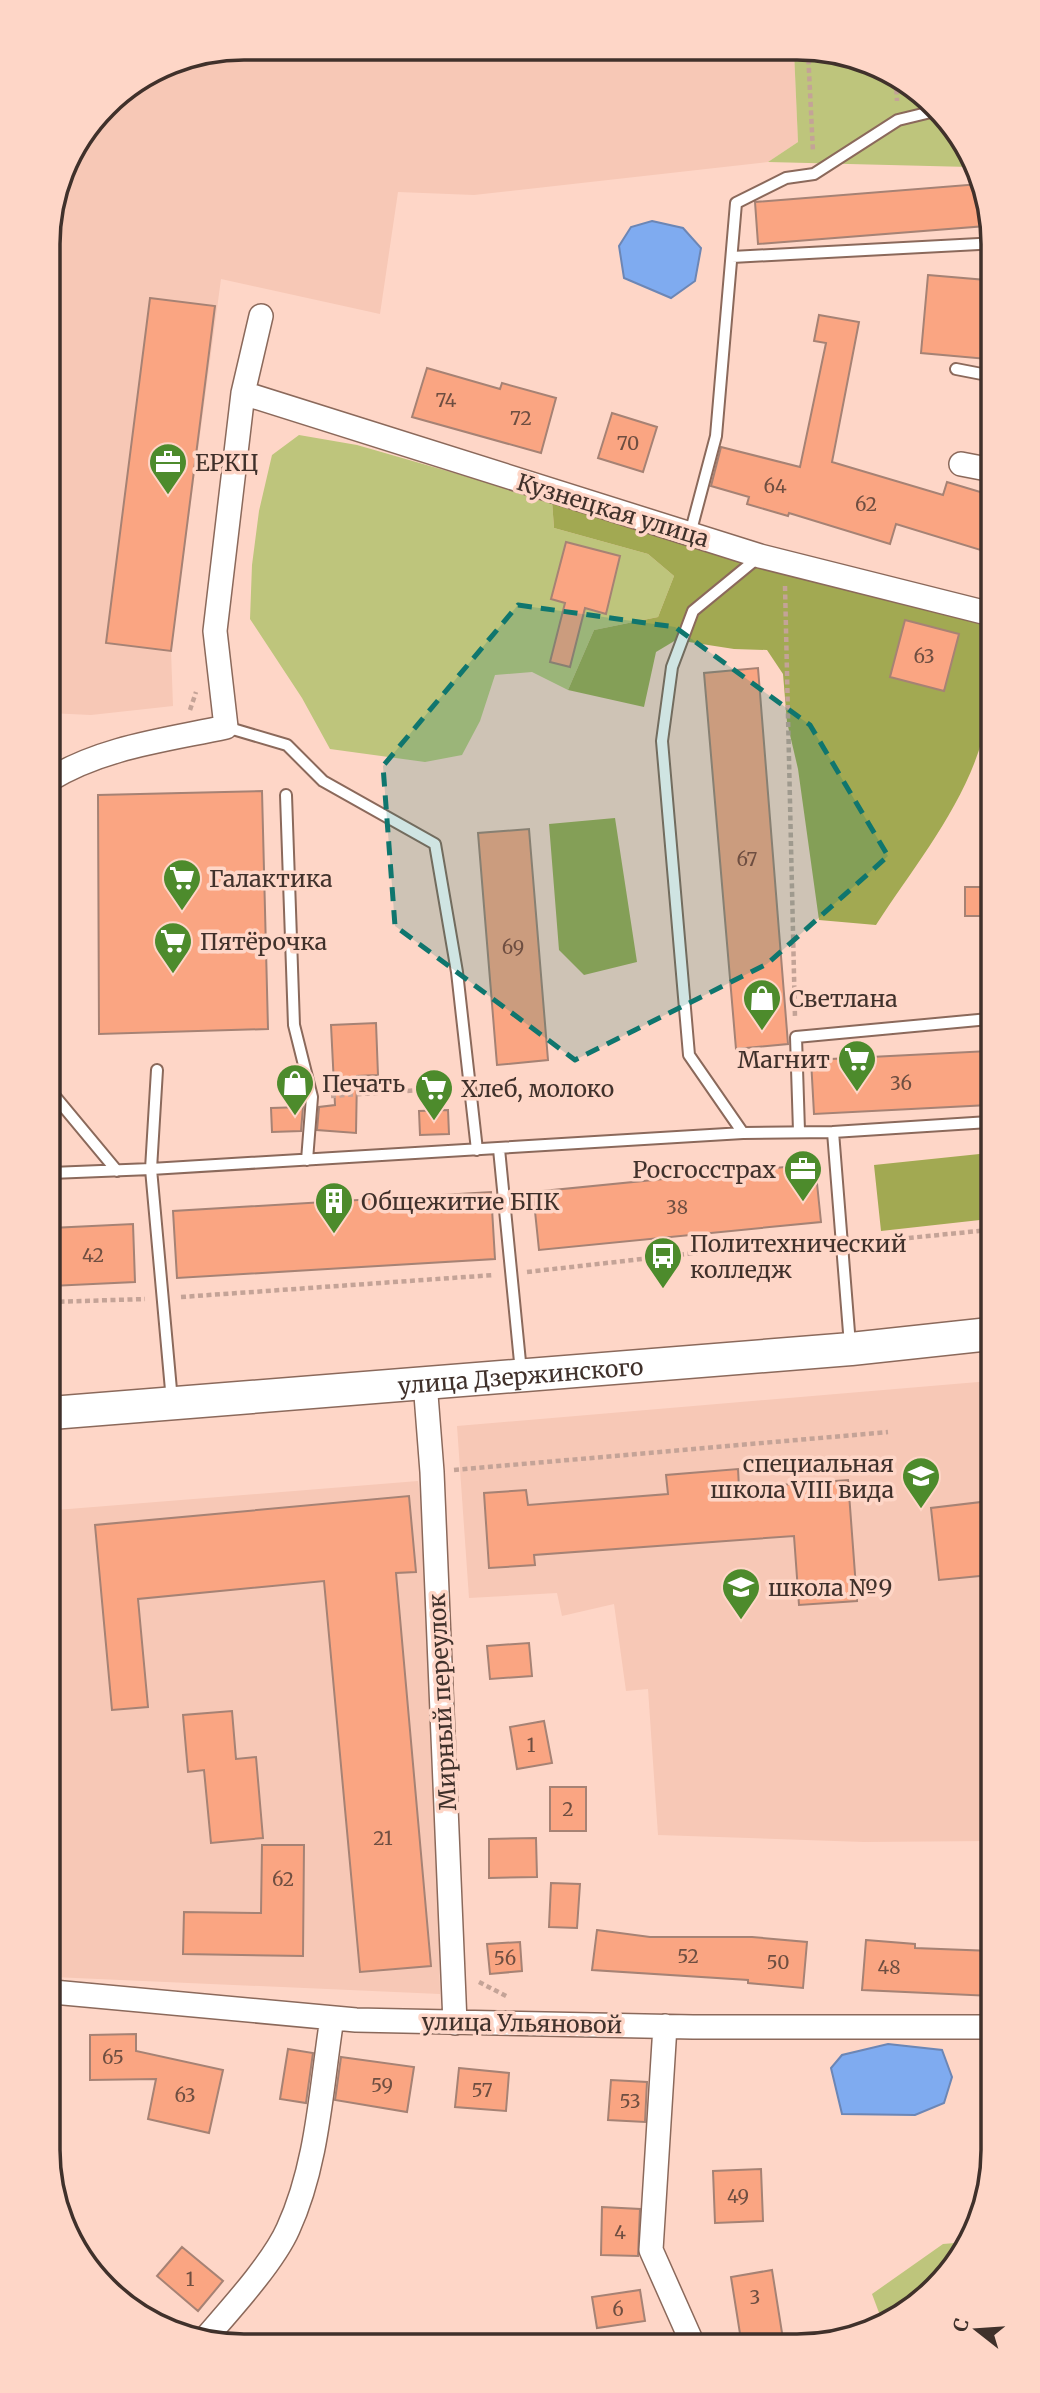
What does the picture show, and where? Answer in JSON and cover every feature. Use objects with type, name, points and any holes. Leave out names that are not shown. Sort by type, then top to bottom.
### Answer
[{"type":"main road","name":"улица Дзержинского","points":[[60,1412],[851,1349],[980,1335]]},
{"type":"street","points":[[60,774],[148,741],[226,727],[215,631],[243,393],[261,316]]},
{"type":"street","name":"Кузнецкая улица","points":[[243,393],[760,556],[981,611]]},
{"type":"street","points":[[961,464],[981,468]]},
{"type":"street","name":"Мирный переулок","points":[[425,1382],[432,1472],[455,2023]]},
{"type":"street","name":"улица Ульяновой","points":[[60,1993],[332,2018],[455,2023],[980,2027]]},
{"type":"street","points":[[211,2330],[238,2300],[288,2231],[309,2168],[332,2018]]},
{"type":"street","points":[[665,2026],[651,2250],[688,2333]]},
{"type":"lane","points":[[690,534],[716,436],[736,204],[786,178],[814,174],[898,120],[926,113]]},
{"type":"lane","points":[[732,257],[979,244]]},
{"type":"lane","points":[[956,369],[981,374]]},
{"type":"lane","points":[[743,1133],[689,1055],[662,741],[672,667],[693,611],[760,556]]},
{"type":"lane","points":[[226,727],[287,745],[323,781],[436,844],[457,972],[477,1150]]},
{"type":"lane","points":[[286,795],[294,1025],[312,1097],[307,1160]]},
{"type":"lane","points":[[799,1131],[796,1037],[981,1021]]},
{"type":"lane","points":[[157,1070],[151,1169],[160,1298],[172,1405]]},
{"type":"lane","points":[[60,1103],[117,1171]]},
{"type":"lane","points":[[60,1173],[743,1133],[833,1132],[981,1123]]},
{"type":"lane","points":[[833,1132],[851,1349]]},
{"type":"lane","points":[[499,1149],[521,1375]]},
{"type":"path","points":[[808,60],[814,174]]},
{"type":"path","points":[[785,563],[796,1037]]},
{"type":"path","points":[[312,1097],[470,1087]]},
{"type":"path","points":[[432,1472],[888,1432]]},
{"type":"highlighted area","points":[[518,605],[675,627],[810,725],[888,856],[767,964],[575,1060],[395,926],[383,766]]},
{"type":"shaded area","points":[[232,60],[794,60],[798,142],[768,162],[474,195],[398,192],[380,314],[221,279],[171,651],[173,706],[91,715],[60,714],[60,232],[66,196],[78,162],[105,122],[122,105],[152,84],[184,69]]},
{"type":"shaded area","name":"школа №9","points":[[980,1382],[980,1841],[864,1842],[658,1835],[648,1689],[626,1691],[614,1604],[562,1616],[557,1593],[469,1598],[457,1426]]},
{"type":"shaded area","points":[[418,1481],[431,1580],[440,1994],[60,1977],[60,1510]]},
{"type":"green space","points":[[794,60],[832,63],[878,78],[918,105],[949,141],[963,167],[768,162],[798,142]]},
{"type":"green space","points":[[299,435],[357,445],[552,501],[554,528],[648,554],[674,576],[658,617],[594,630],[568,690],[532,672],[495,675],[480,721],[462,755],[425,762],[330,749],[302,698],[250,619],[252,565],[259,511],[272,455]]},
{"type":"green space","points":[[552,501],[701,550],[786,570],[981,623],[981,745],[972,769],[944,824],[876,925],[819,920],[798,769],[787,722],[783,674],[767,650],[734,649],[676,640],[656,652],[644,707],[568,690],[594,630],[658,617],[674,576],[648,554],[554,528]]},
{"type":"green space","points":[[615,818],[637,962],[584,975],[559,950],[549,824]]},
{"type":"green space","points":[[981,1154],[980,1220],[881,1231],[874,1165]]},
{"type":"green space","points":[[955,2243],[927,2280],[899,2302],[879,2313],[872,2294],[943,2244]]},
{"type":"water","points":[[652,221],[683,228],[701,248],[695,281],[671,298],[624,278],[619,246],[631,227]]},
{"type":"water","points":[[888,2044],[942,2050],[952,2077],[944,2103],[915,2115],[842,2114],[831,2068],[842,2055]]},
{"type":"building","points":[[970,185],[980,227],[758,244],[755,202]]},
{"type":"building","points":[[928,275],[981,280],[981,358],[921,353]]},
{"type":"building","points":[[150,298],[215,306],[171,651],[106,643]]},
{"type":"building","points":[[819,315],[859,322],[832,462],[943,495],[947,482],[981,492],[981,550],[896,524],[890,544],[789,513],[788,516],[747,504],[749,497],[711,486],[721,447],[800,467],[826,343],[814,341]]},
{"type":"building","points":[[427,368],[500,389],[502,383],[556,398],[541,453],[412,417]]},
{"type":"building","points":[[612,413],[657,427],[643,472],[598,458]]},
{"type":"building","points":[[566,542],[620,556],[606,614],[585,608],[570,667],[550,662],[565,603],[551,599]]},
{"type":"building","points":[[905,620],[959,634],[944,691],[890,677]]},
{"type":"building","points":[[758,668],[788,1044],[736,1049],[704,673]]},
{"type":"building","name":"Галактика","points":[[262,791],[268,1029],[99,1034],[98,795]]},
{"type":"building","points":[[529,829],[548,1060],[497,1065],[478,833]]},
{"type":"building","points":[[965,887],[981,887],[981,916],[965,916]]},
{"type":"building","points":[[376,1023],[378,1075],[357,1076],[356,1133],[317,1130],[319,1107],[335,1105],[331,1025]]},
{"type":"building","points":[[981,1051],[981,1105],[814,1114],[811,1060]]},
{"type":"building","points":[[303,1107],[301,1131],[272,1132],[271,1108]]},
{"type":"building","name":"Хлеб, молоко","points":[[448,1110],[449,1134],[420,1135],[419,1111]]},
{"type":"building","points":[[815,1164],[821,1222],[539,1250],[533,1192]]},
{"type":"building","name":"Общежитие БПК","points":[[491,1192],[495,1259],[177,1278],[173,1211]]},
{"type":"building","points":[[133,1224],[135,1282],[60,1286],[60,1228]]},
{"type":"building","points":[[738,1469],[739,1488],[848,1480],[857,1601],[799,1605],[794,1536],[534,1555],[535,1565],[489,1568],[484,1493],[526,1490],[528,1505],[668,1494],[666,1475]]},
{"type":"building","points":[[409,1496],[416,1572],[396,1573],[431,1966],[360,1972],[324,1581],[138,1599],[148,1707],[112,1710],[95,1525]]},
{"type":"building","points":[[980,1502],[980,1576],[939,1580],[931,1508]]},
{"type":"building","points":[[529,1643],[532,1676],[490,1679],[487,1646]]},
{"type":"building","points":[[232,1711],[236,1759],[256,1757],[263,1838],[211,1843],[204,1770],[188,1772],[183,1715]]},
{"type":"building","points":[[544,1721],[552,1763],[517,1769],[510,1727]]},
{"type":"building","points":[[550,1787],[586,1787],[586,1831],[550,1831]]},
{"type":"building","points":[[536,1838],[537,1877],[489,1878],[489,1839]]},
{"type":"building","points":[[262,1845],[304,1845],[303,1956],[183,1954],[184,1912],[261,1913]]},
{"type":"building","points":[[551,1883],[580,1884],[577,1928],[549,1927]]},
{"type":"building","points":[[597,1930],[650,1937],[752,1937],[807,1942],[803,1988],[748,1983],[748,1980],[592,1970]]},
{"type":"building","points":[[866,1940],[915,1944],[915,1948],[980,1951],[980,1995],[862,1990]]},
{"type":"building","points":[[520,1942],[522,1971],[490,1974],[487,1944]]},
{"type":"building","points":[[136,2034],[136,2051],[223,2070],[209,2133],[148,2119],[156,2079],[90,2080],[90,2035]]},
{"type":"building","points":[[288,2049],[313,2053],[306,2103],[280,2099]]},
{"type":"building","points":[[341,2057],[414,2067],[407,2112],[335,2100]]},
{"type":"building","points":[[459,2068],[509,2073],[506,2111],[455,2107]]},
{"type":"building","points":[[611,2080],[647,2082],[645,2122],[608,2120]]},
{"type":"building","points":[[761,2169],[763,2221],[715,2223],[713,2171]]},
{"type":"building","points":[[602,2207],[640,2209],[638,2256],[601,2255]]},
{"type":"building","points":[[182,2247],[223,2281],[198,2311],[157,2276]]},
{"type":"building","points":[[772,2270],[782,2333],[740,2333],[731,2277]]},
{"type":"building","points":[[640,2290],[645,2321],[597,2328],[592,2297]]},
{"type":"place","name":"ЕРКЦ","points":[[168,496]]},
{"type":"place","name":"Галактика","points":[[182,912]]},
{"type":"place","name":"Пятёрочка","points":[[173,975]]},
{"type":"place","name":"Светлана","points":[[762,1032]]},
{"type":"place","name":"Магнит","points":[[857,1093]]},
{"type":"place","name":"Печать","points":[[295,1117]]},
{"type":"place","name":"Хлеб, молоко","points":[[434,1122]]},
{"type":"place","name":"Росгосстрах","points":[[803,1203]]},
{"type":"place","name":"Общежитие БПК","points":[[334,1235]]},
{"type":"place","name":"Политехнический колледж","points":[[663,1290]]},
{"type":"place","name":"специальная школа VIII вида","points":[[921,1510]]},
{"type":"place","name":"школа №9","points":[[741,1621]]}]
